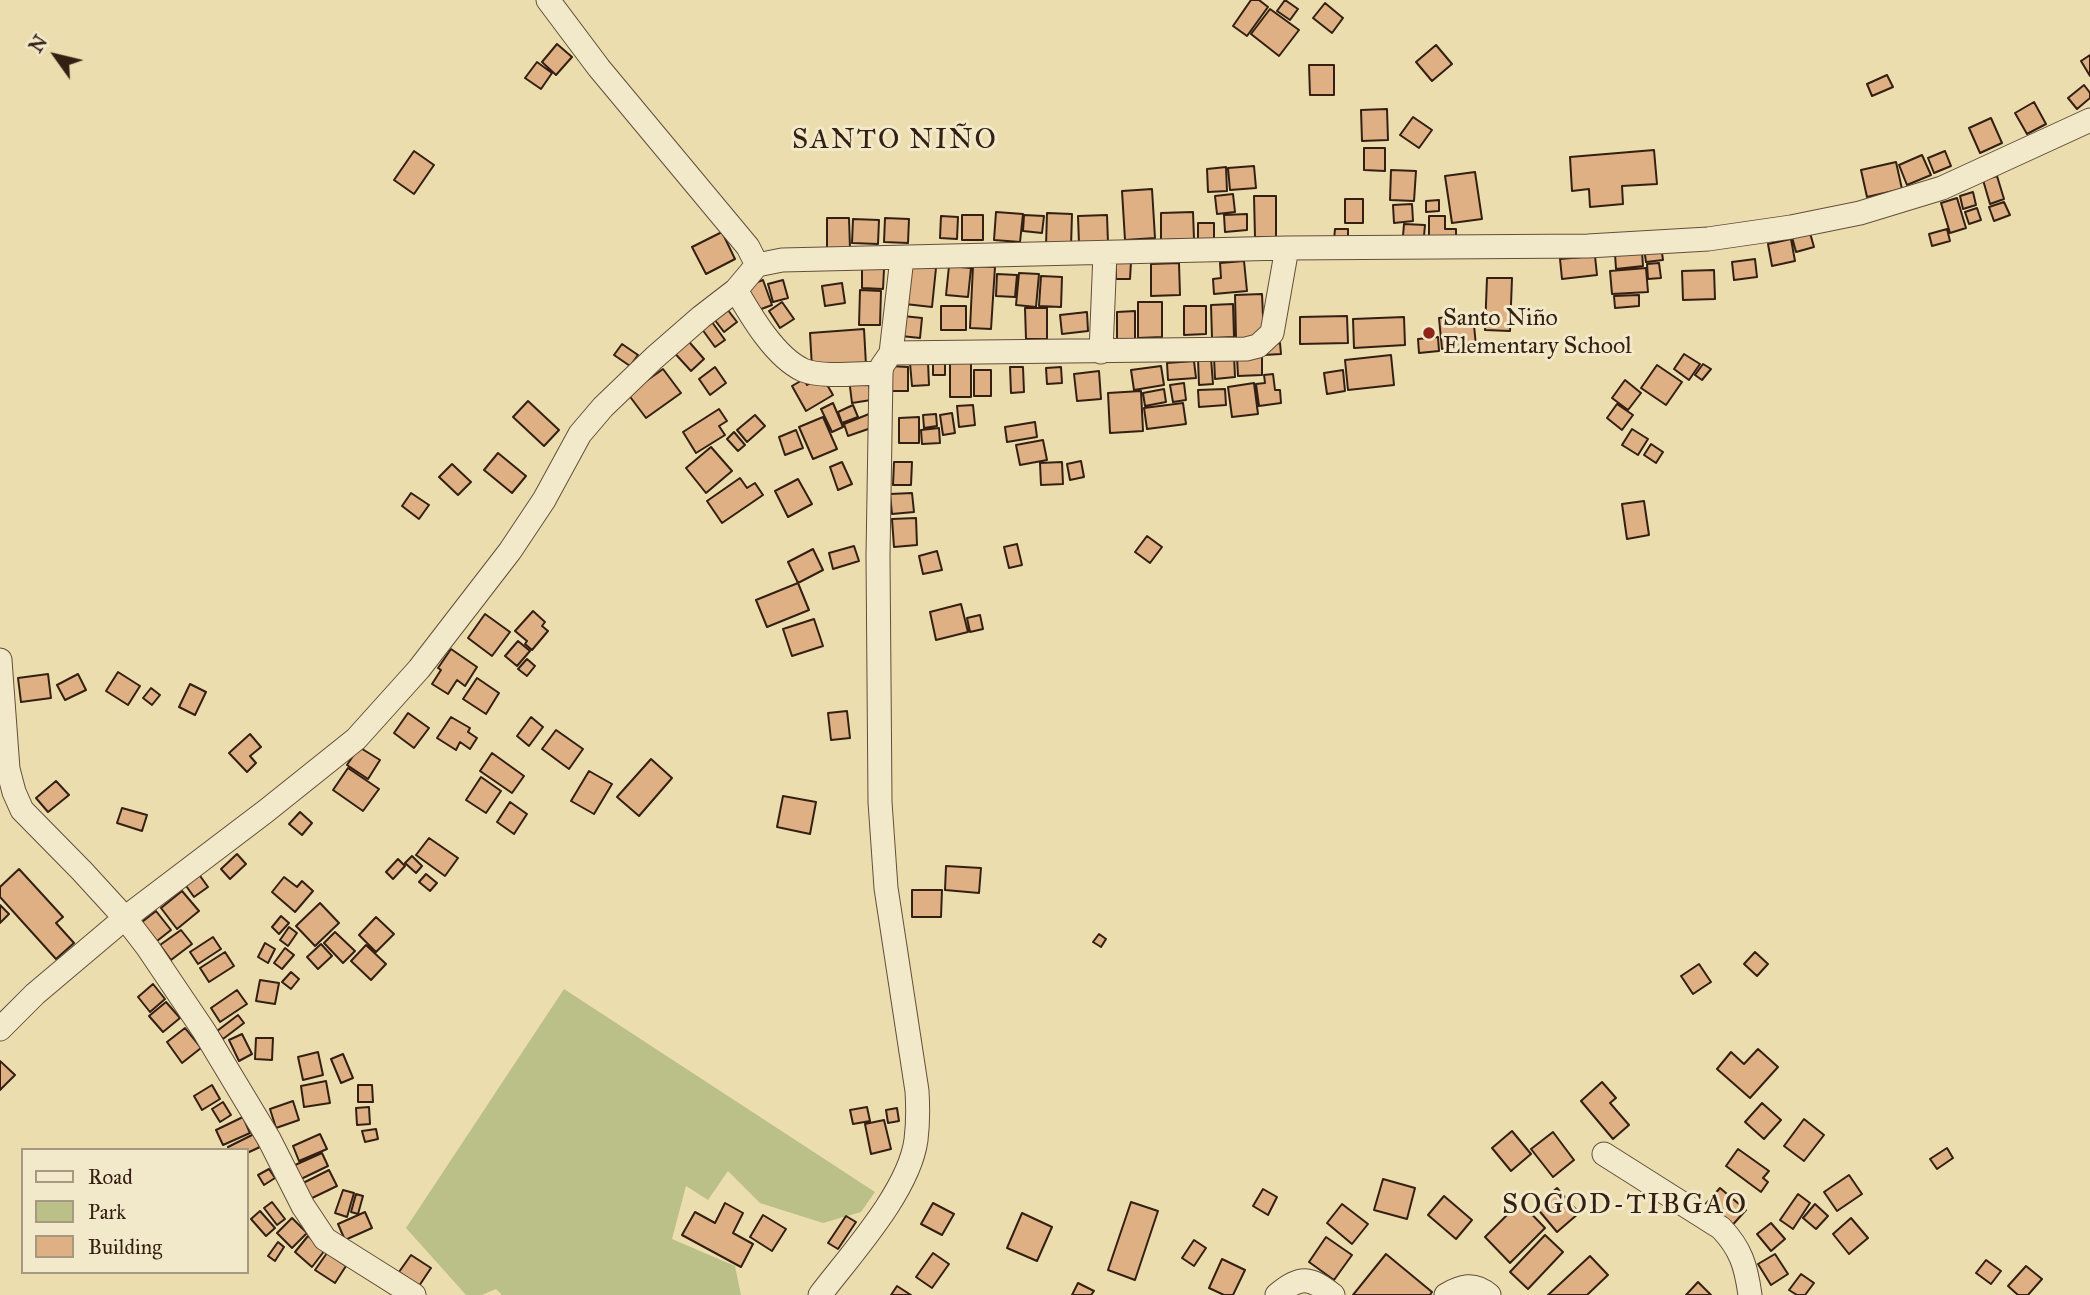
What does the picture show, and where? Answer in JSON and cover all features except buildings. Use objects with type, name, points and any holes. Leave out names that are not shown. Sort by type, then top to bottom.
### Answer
[{"type":"street","points":[[548,0],[599,68],[748,247],[757,265]]},
{"type":"street","points":[[0,1029],[35,995],[125,918],[356,739],[419,669],[510,551],[544,500],[580,434],[603,407],[673,341],[736,290],[757,265],[782,260],[1287,248],[1588,246],[1708,239],[1791,228],[1860,214],[1942,188],[2090,120]]},
{"type":"street","points":[[736,290],[754,320],[785,357],[804,370],[826,374],[886,363],[1101,352],[1246,349],[1258,346],[1272,333],[1287,248]]},
{"type":"street","points":[[1101,352],[1105,253]]},
{"type":"street","points":[[820,1295],[894,1198],[916,1142],[918,1111],[907,1018],[886,888],[880,802],[878,556],[886,363],[902,258]]},
{"type":"street","points":[[0,660],[8,769],[13,792],[22,810],[125,918],[204,1031],[270,1139],[303,1206],[325,1239],[414,1295]]},
{"type":"street","points":[[1604,1154],[1721,1228],[1734,1241],[1741,1254],[1750,1295]]},
{"type":"street","points":[[1277,1295],[1289,1285],[1302,1280],[1317,1283],[1333,1295]]},
{"type":"street","points":[[1446,1295],[1468,1285],[1489,1295]]},
{"type":"green space","points":[[564,989],[875,1192],[861,1212],[823,1223],[760,1203],[728,1171],[708,1200],[686,1186],[672,1239],[735,1266],[741,1295],[502,1295],[496,1289],[482,1295],[466,1295],[406,1228]]},
{"type":"place","name":"Santo Niño Elementary School","points":[[1429,333]]},
{"type":"district","name":"SANTO NIÑO","points":[[895,141]]},
{"type":"district","name":"SOGOD-TIBGAO","points":[[1625,1206]]}]
